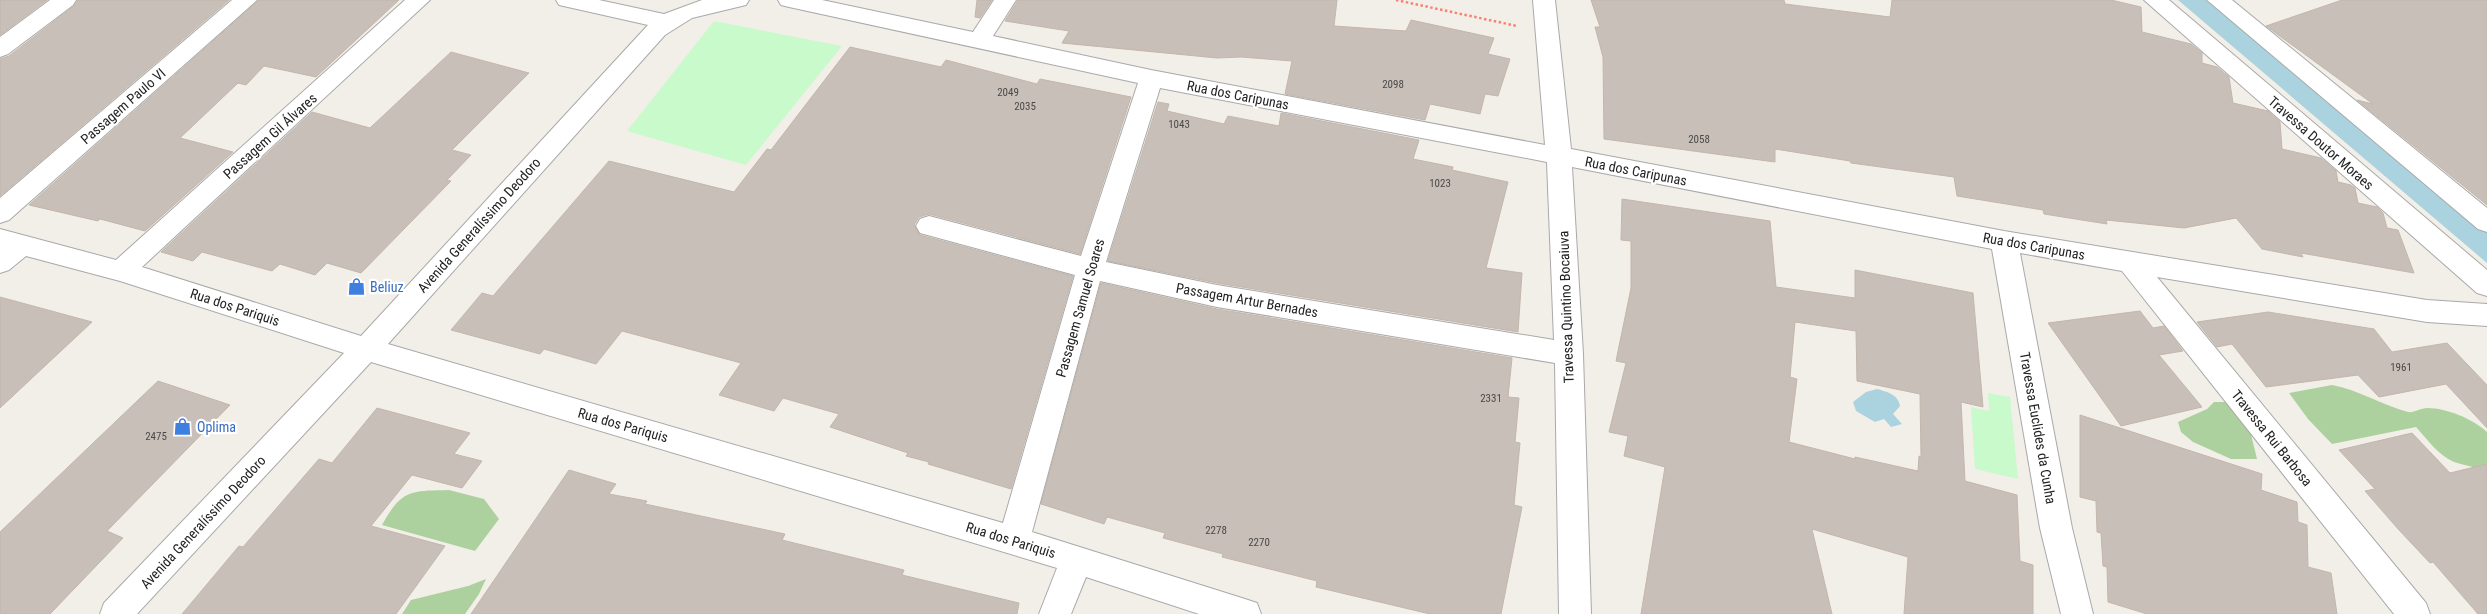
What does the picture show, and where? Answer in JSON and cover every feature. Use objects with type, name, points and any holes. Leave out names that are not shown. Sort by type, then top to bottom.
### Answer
[{"type":"street","points":[[0,49],[65,0]]},
{"type":"street","name":"Passagem Paulo VI","points":[[0,213],[246,0]]},
{"type":"street","name":"Passagem Gil Álvares","points":[[121,271],[419,0]]},
{"type":"street","points":[[568,0],[666,22]]},
{"type":"street","name":"Avenida Generalíssimo Deodoro","points":[[116,614],[366,349],[666,22],[715,4],[738,0]]},
{"type":"street","name":"Rua dos Caripunas","points":[[789,0],[1151,78],[2004,241],[2427,311],[2487,316]]},
{"type":"street","points":[[979,41],[1004,0]]},
{"type":"street","name":"Travessa Quintino Bocaiuva","points":[[1544,0],[1559,156],[1569,354],[1575,614]]},
{"type":"street","name":"Travessa Doutor Moraes","points":[[2155,0],[2487,286]]},
{"type":"street","points":[[2218,0],[2487,222]]},
{"type":"street","name":"Passagem Samuel Soares","points":[[1014,540],[1090,269],[1151,78]]},
{"type":"street","name":"Passagem Artur Bernades","points":[[929,226],[1090,269],[1217,296],[1569,354]]},
{"type":"street","name":"Travessa Euclides da Cunha","points":[[2004,241],[2056,528],[2077,614]]},
{"type":"street","name":"Rua dos Pariquis","points":[[7,249],[121,271],[366,349],[1014,540],[1245,614]]},
{"type":"street","name":"Travessa Rui Barbosa","points":[[2130,262],[2414,614]]},
{"type":"street","points":[[1055,614],[1076,561]]},
{"type":"path","points":[[1396,0],[1547,32]]},
{"type":"green space","points":[[714,21],[842,46],[746,165],[627,131]]},
{"type":"green space","points":[[2332,385],[2352,390],[2408,412],[2435,408],[2459,415],[2475,423],[2487,432],[2487,474],[2448,459],[2416,427],[2332,444],[2308,419],[2289,393]]},
{"type":"green space","points":[[1988,393],[2010,397],[2018,479],[1975,469],[1971,407],[1989,411]]},
{"type":"green space","points":[[2214,402],[2227,402],[2248,422],[2257,459],[2231,459],[2193,442],[2181,432],[2178,422],[2207,409]]},
{"type":"green space","points":[[449,490],[484,499],[499,519],[475,551],[382,525],[395,504],[408,494]]},
{"type":"green space","points":[[486,579],[479,594],[465,614],[402,614],[411,600],[468,586]]},
{"type":"water","points":[[2178,0],[2206,0],[2487,231],[2487,263]]},
{"type":"water","points":[[1877,389],[1892,394],[1897,399],[1900,406],[1893,414],[1902,424],[1891,427],[1884,419],[1875,422],[1856,411],[1853,402],[1866,392]]},
{"type":"building","points":[[0,0],[47,0],[0,35]]},
{"type":"building","points":[[78,0],[229,0],[0,196],[0,59],[9,56],[74,6]]},
{"type":"building","points":[[259,0],[399,0],[316,77],[264,66],[246,85],[238,83],[180,138],[233,152],[145,231],[100,219],[98,221],[29,205]]},
{"type":"building","points":[[977,0],[992,0],[980,18],[975,17]]},
{"type":"building","points":[[1018,0],[1337,0],[1334,26],[1406,31],[1411,20],[1494,38],[1488,54],[1510,59],[1498,96],[1485,94],[1480,114],[1430,104],[1425,120],[1285,94],[1292,61],[1241,57],[1217,58],[1062,43],[1069,31],[1005,21]]},
{"type":"building","points":[[1591,0],[1784,0],[1785,4],[1890,17],[1892,0],[2111,0],[2141,7],[2142,32],[2191,44],[2202,53],[2202,63],[2217,67],[2229,77],[2233,103],[2268,111],[2280,122],[2282,149],[2321,158],[2336,171],[2338,182],[2355,188],[2358,203],[2377,207],[2383,213],[2387,228],[2398,230],[2414,273],[2301,253],[2303,257],[2262,249],[2236,218],[2184,228],[2106,220],[2107,224],[2044,214],[2043,210],[1957,196],[1954,177],[1851,163],[1850,161],[1775,149],[1775,162],[1604,139],[1603,57],[1595,27],[1600,27]]},
{"type":"building","points":[[2342,0],[2487,0],[2487,205],[2357,100],[2373,104],[2266,26]]},
{"type":"building","points":[[850,47],[941,67],[946,60],[1037,84],[1040,79],[1131,97],[1080,254],[929,214],[919,217],[914,225],[920,235],[1073,276],[1011,489],[928,464],[929,462],[906,456],[908,453],[830,427],[839,414],[783,398],[774,411],[719,395],[741,363],[622,331],[596,364],[544,349],[540,354],[451,330],[482,293],[493,296],[609,161],[734,192],[767,149],[771,150]]},
{"type":"building","points":[[451,52],[529,73],[452,150],[471,155],[447,180],[451,181],[361,273],[327,263],[315,275],[280,264],[272,271],[202,252],[193,261],[161,252],[312,112],[370,128]]},
{"type":"building","points":[[1158,102],[1169,104],[1167,111],[1224,124],[1228,116],[1279,126],[1281,113],[1419,140],[1413,159],[1453,167],[1452,170],[1508,182],[1486,268],[1522,273],[1518,332],[1217,283],[1108,261]]},
{"type":"building","points":[[1622,199],[1770,221],[1776,287],[1855,298],[1855,270],[1973,293],[1983,407],[1961,402],[1965,481],[2017,495],[2020,561],[2033,565],[2033,614],[1904,614],[1908,557],[1812,529],[1832,614],[1641,614],[1665,467],[1624,456],[1628,436],[1609,432],[1626,363],[1616,361],[1631,288],[1631,241],[1621,240]],"holes":[[[1795,322],[1856,331],[1857,381],[1920,394],[1921,457],[1919,456],[1918,471],[1855,457],[1855,459],[1789,442],[1797,379],[1790,377]]]},
{"type":"building","points":[[1101,283],[1217,309],[1512,358],[1508,397],[1519,398],[1515,442],[1520,443],[1514,505],[1522,507],[1501,614],[1430,614],[1316,587],[1317,581],[1222,557],[1223,554],[1163,538],[1165,533],[1107,517],[1104,524],[1041,504]]},
{"type":"building","points":[[0,297],[92,322],[0,408]]},
{"type":"building","points":[[2140,311],[2153,328],[2164,326],[2183,351],[2159,355],[2202,407],[2121,426],[2048,323]]},
{"type":"building","points":[[2268,312],[2374,329],[2392,352],[2447,343],[2487,385],[2487,428],[2446,384],[2379,397],[2358,375],[2266,387],[2232,344],[2217,347],[2197,322]]},
{"type":"building","points":[[158,381],[230,405],[107,531],[123,538],[50,614],[0,614],[0,532]]},
{"type":"building","points":[[377,408],[470,433],[454,454],[482,461],[462,488],[412,475],[371,526],[445,546],[396,614],[182,614],[239,546],[243,547],[319,459],[332,463]]},
{"type":"building","points":[[2080,415],[2262,474],[2261,490],[2297,502],[2298,522],[2307,525],[2308,567],[2331,573],[2337,614],[2147,614],[2108,602],[2107,567],[2103,566],[2101,533],[2097,532],[2096,501],[2080,497]]},
{"type":"building","points":[[2412,433],[2450,473],[2487,464],[2487,614],[2478,614],[2433,562],[2430,563],[2399,530],[2365,491],[2375,489],[2339,450]]},
{"type":"building","points":[[569,470],[616,484],[609,494],[647,501],[645,504],[785,534],[782,540],[904,570],[902,575],[1019,603],[1017,614],[471,614]]},
{"type":"place","name":"Beliuz","points":[[356,287]]},
{"type":"place","name":"Oplima","points":[[183,427]]}]
